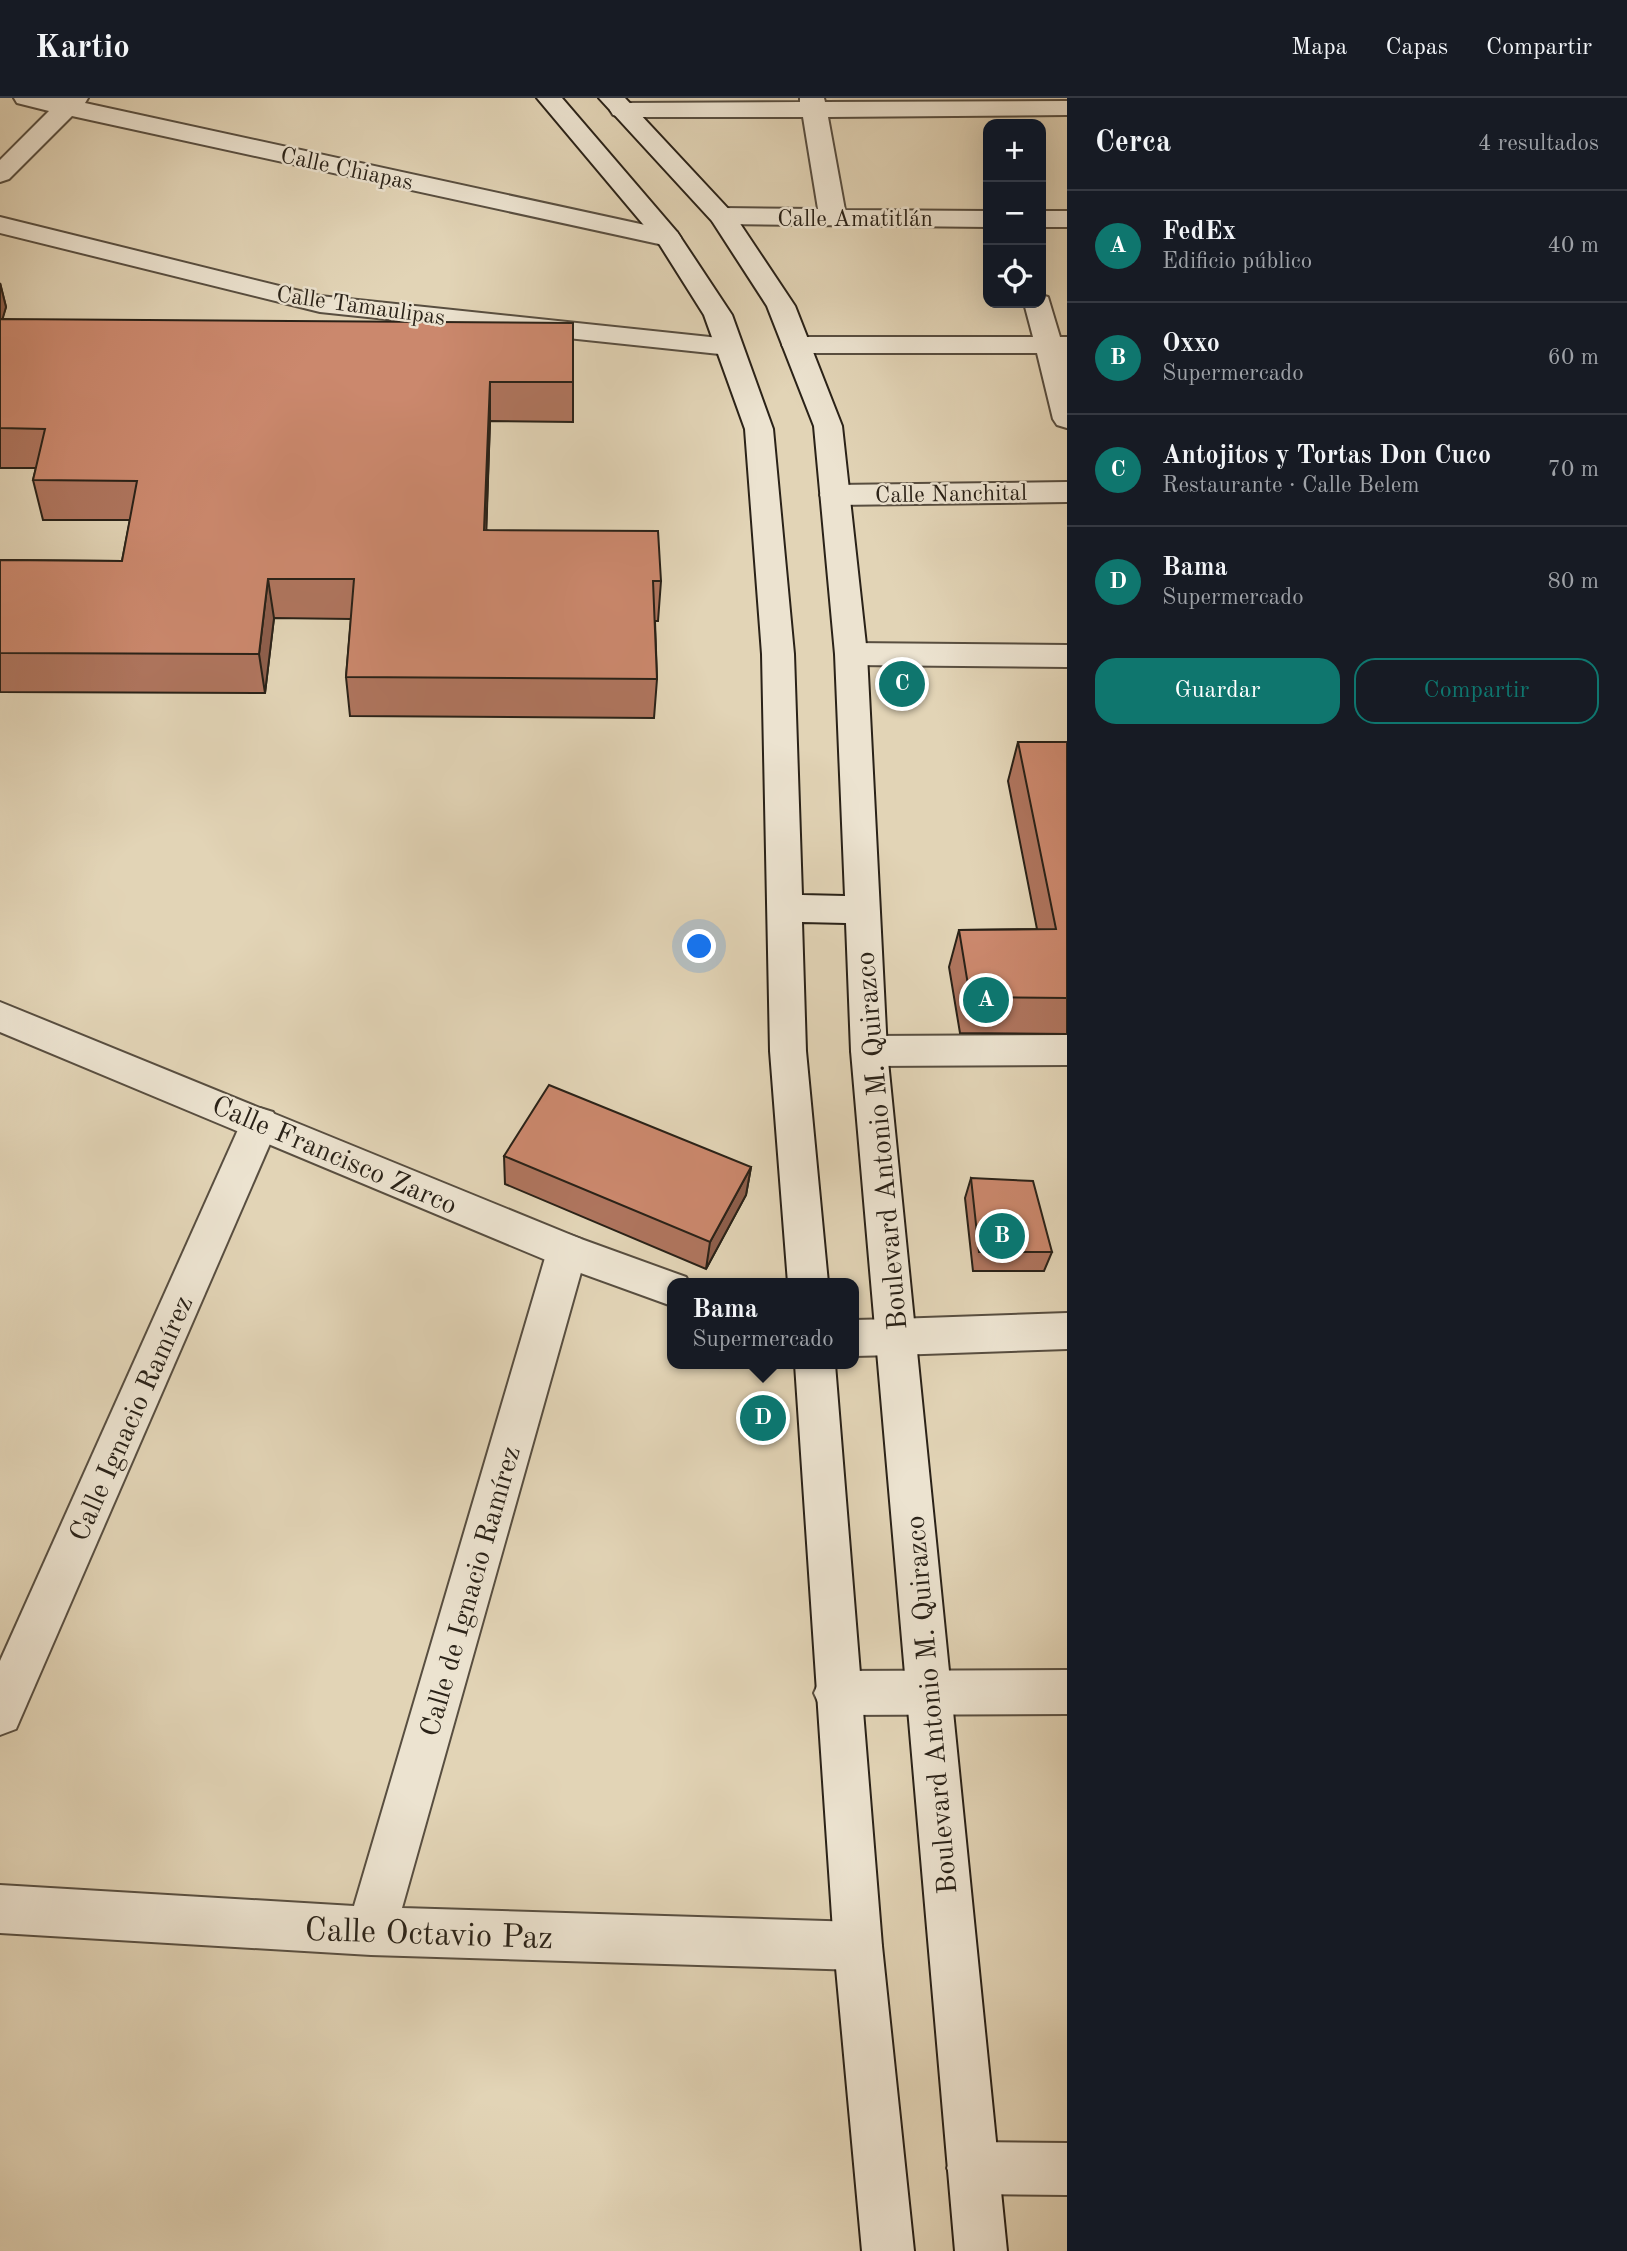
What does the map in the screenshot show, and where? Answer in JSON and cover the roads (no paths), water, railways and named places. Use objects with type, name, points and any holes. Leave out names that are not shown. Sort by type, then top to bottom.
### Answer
[{"type":"street","name":"Calle Chiapas","points":[[26,98],[71,103],[668,238]]},
{"type":"street","points":[[549,98],[668,238],[718,315],[759,429],[778,654],[788,1051],[808,1278]]},
{"type":"street","points":[[0,174],[71,103]]},
{"type":"street","points":[[617,104],[813,104],[997,110],[1067,108]]},
{"type":"street","name":"Boulevard Antonio M. Quirazco","points":[[617,104],[722,216],[781,306],[828,426],[851,654],[869,1051],[981,2251]]},
{"type":"street","points":[[813,104],[833,218]]},
{"type":"street","name":"Calle Amatitlán","points":[[722,216],[983,219]]},
{"type":"street","points":[[1046,219],[1067,219]]},
{"type":"street","name":"Calle Tamaulipas","points":[[0,225],[320,303],[730,347]]},
{"type":"street","points":[[1040,308],[1059,345],[1067,419]]},
{"type":"street","points":[[796,345],[1059,345]]},
{"type":"street","name":"Calle Nanchital","points":[[835,495],[1067,492]]},
{"type":"street","points":[[851,654],[1067,656]]},
{"type":"street","points":[[784,908],[862,910]]},
{"type":"street","name":"Calle Francisco Zarco","points":[[0,1016],[567,1251],[667,1287]]},
{"type":"street","points":[[869,1051],[1067,1050]]},
{"type":"street","name":"Calle Ignacio Ramírez","points":[[0,1713],[260,1123]]},
{"type":"street","name":"Calle de Ignacio Ramírez","points":[[371,1931],[567,1251]]},
{"type":"street","points":[[859,1338],[1067,1331]]},
{"type":"street","points":[[815,1369],[837,1693],[858,1946],[888,2251]]},
{"type":"street","points":[[837,1693],[929,1695],[1067,1692]]},
{"type":"street","name":"Calle Octavio Paz","points":[[0,1909],[371,1931],[858,1946]]},
{"type":"street","points":[[973,2168],[1067,2169]]},
{"type":"place","name":"Antojitos y Tortas Don Cuco","points":[[902,684]]},
{"type":"place","name":"FedEx","points":[[986,1000]]},
{"type":"place","name":"Oxxo","points":[[1002,1236]]},
{"type":"place","name":"Bama","points":[[763,1418]]}]
